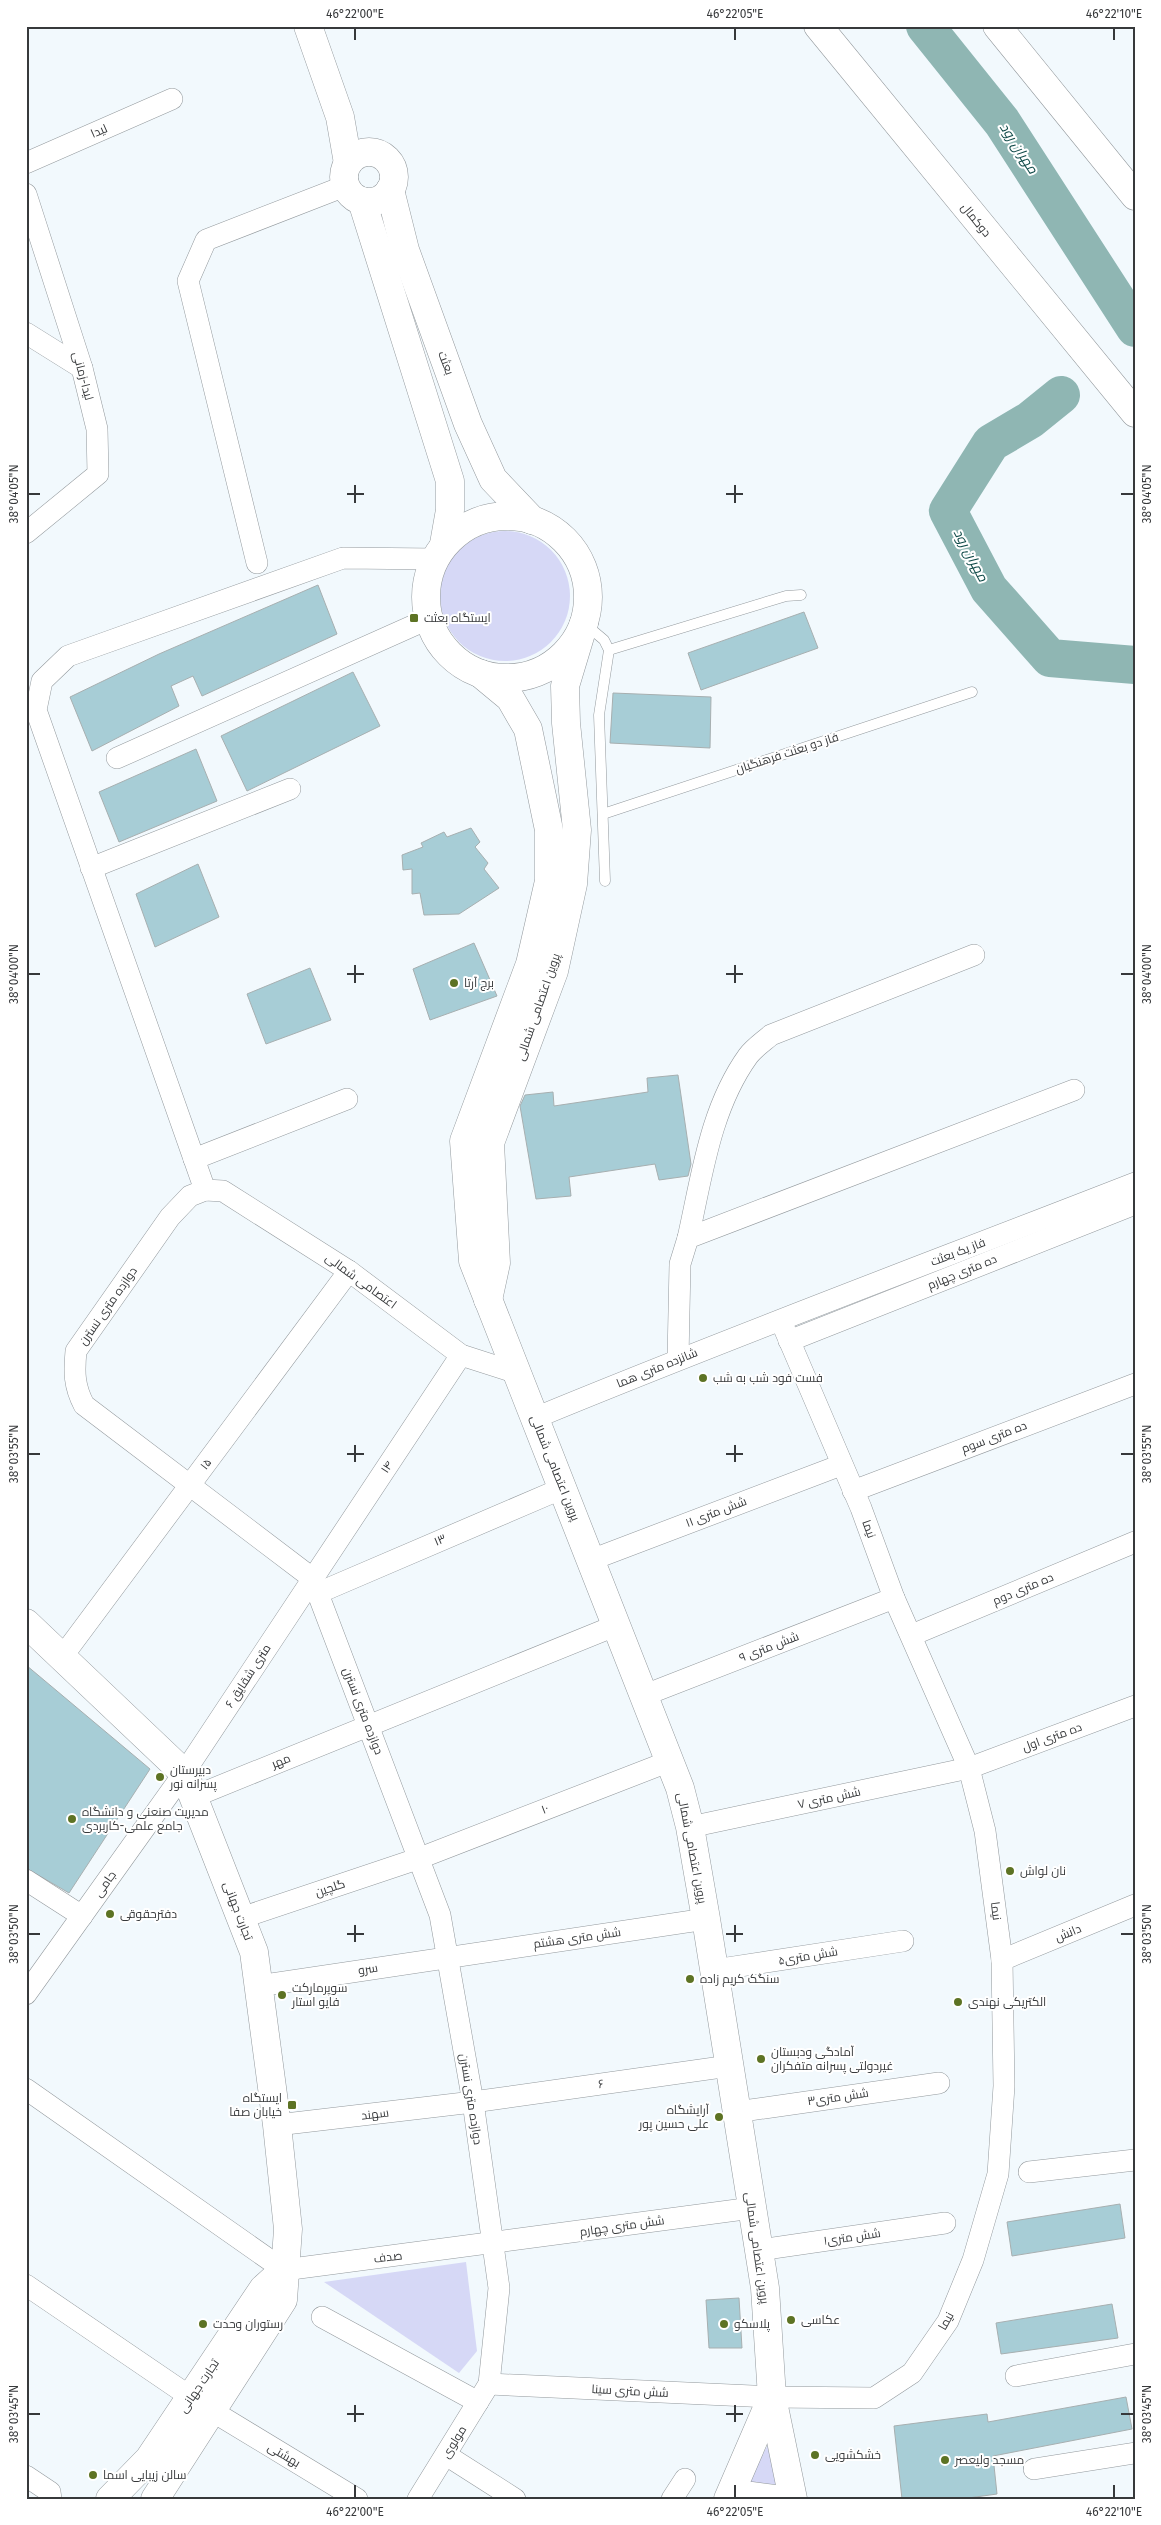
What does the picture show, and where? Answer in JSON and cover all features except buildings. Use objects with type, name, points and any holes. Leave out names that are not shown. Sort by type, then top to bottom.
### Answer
[{"type":"main road","points":[[308,26],[340,117],[352,184],[450,481],[450,510],[440,551]]},
{"type":"main road","name":"دوکمال","points":[[818,26],[1135,413]]},
{"type":"main road","points":[[997,26],[1135,196]]},
{"type":"main road","points":[[340,117],[390,166],[393,182],[390,190],[378,200],[352,184]]},
{"type":"main road","points":[[352,184],[361,154],[378,154]]},
{"type":"main road","name":"بعثت","points":[[390,190],[405,250],[468,424],[493,479],[532,520]]},
{"type":"main road","points":[[509,516],[532,520],[555,531],[573,550],[585,573],[588,598],[584,623],[572,646],[554,663],[531,675],[506,678],[481,674],[457,662],[439,643],[428,619],[425,592],[431,567],[440,551],[462,528],[485,519],[509,516]]},
{"type":"main road","name":"پروین اعتصامی شمالی","points":[[488,1300],[496,1263],[490,1143],[554,970],[573,884],[577,830],[566,723],[566,686],[584,623]]},
{"type":"main road","name":"پروین اعتصامی شمالی","points":[[481,674],[510,698],[528,729],[549,830],[549,881],[530,964],[464,1141],[473,1261],[670,1761],[690,1828],[765,2288],[772,2397],[793,2499]]},
{"type":"main road","name":"تجارت جهانی","points":[[26,1623],[188,1785],[254,1952],[277,2125],[288,2229],[284,2270],[263,2290],[202,2404],[155,2499]]},
{"type":"main road","name":"پروین اعتصامی شمالی","points":[[728,2499],[772,2397]]},
{"type":"main road","name":"تجارت جهانی","points":[[110,2499],[202,2404]]},
{"type":"main road","points":[[742,2499],[764,2496],[774,2499]]},
{"type":"street","name":"لیدا","points":[[26,164],[172,100]]},
{"type":"street","points":[[1108,163],[1135,172]]},
{"type":"street","points":[[257,563],[188,281],[206,240],[352,184]]},
{"type":"street","name":"لیدا-زمانی","points":[[26,194],[82,368],[97,429],[98,474],[26,533]]},
{"type":"street","points":[[26,333],[82,368]]},
{"type":"street","points":[[205,1190],[36,710],[42,681],[68,656],[343,558],[440,551]]},
{"type":"street","points":[[117,758],[428,619]]},
{"type":"street","points":[[92,868],[290,789]]},
{"type":"street","points":[[678,1359],[680,1264],[688,1238],[714,1124],[732,1082],[749,1054],[771,1035],[974,955]]},
{"type":"street","points":[[688,1238],[1074,1090]]},
{"type":"street","points":[[194,1159],[348,1099]]},
{"type":"street","name":"فاز یک بعثت","points":[[781,1321],[1135,1183]]},
{"type":"street","name":"اعتصامی شمالی","points":[[205,1190],[223,1191],[244,1202],[349,1271],[461,1355],[517,1374]]},
{"type":"street","name":"دوازده متری نسترن","points":[[205,1190],[190,1196],[170,1217],[76,1351],[74,1373],[76,1390],[84,1404],[190,1485],[315,1585],[440,1915],[449,1957],[473,2102],[499,2288],[489,2384]]},
{"type":"street","name":"ده متری چهارم","points":[[789,1341],[1135,1204]]},
{"type":"street","name":"۱۵","points":[[62,1658],[349,1271]]},
{"type":"street","name":"نیما","points":[[772,2397],[874,2398],[912,2373],[948,2321],[973,2260],[998,2174],[1004,2086],[1002,1960],[985,1831],[969,1768],[912,1635],[894,1598],[853,1491],[781,1321]]},
{"type":"street","name":"شانزده متری هما","points":[[535,1418],[678,1359],[781,1321]]},
{"type":"street","name":"۱۴","points":[[315,1585],[461,1355]]},
{"type":"street","name":"ده متری سوم","points":[[853,1491],[1135,1384]]},
{"type":"street","name":"۱۱ شش متری","points":[[591,1560],[841,1465]]},
{"type":"street","name":"۱۳","points":[[315,1585],[563,1488]]},
{"type":"street","name":"ده متری دوم","points":[[912,1635],[1135,1542]]},
{"type":"street","name":"۶ متری شقایق","points":[[188,1785],[315,1585]]},
{"type":"street","name":"۹ شش متری","points":[[645,1696],[894,1598]]},
{"type":"street","name":"مهر","points":[[188,1785],[368,1726],[617,1625]]},
{"type":"street","name":"ده متری اول","points":[[969,1768],[1135,1706]]},
{"type":"street","name":"۱۰","points":[[420,1858],[670,1761]]},
{"type":"street","name":"۷ شش متری","points":[[690,1828],[969,1768]]},
{"type":"street","name":"جامی","points":[[26,1994],[82,1916],[188,1785]]},
{"type":"street","name":"گلچین","points":[[241,1918],[420,1858]]},
{"type":"street","points":[[26,1880],[82,1916]]},
{"type":"street","name":"دانش","points":[[1002,1960],[1135,1905]]},
{"type":"street","name":"شش متری هشتم","points":[[449,1957],[706,1919]]},
{"type":"street","name":"۵شش متری","points":[[714,1970],[902,1941]]},
{"type":"street","name":"سرو","points":[[258,1986],[449,1957]]},
{"type":"street","name":"۶","points":[[473,2102],[729,2066]]},
{"type":"street","name":"شش متری۳","points":[[736,2112],[939,2083]]},
{"type":"street","points":[[26,2089],[284,2270]]},
{"type":"street","name":"سهند","points":[[277,2125],[473,2102]]},
{"type":"street","points":[[1029,2172],[1135,2160]]},
{"type":"street","name":"شش متری چهارم","points":[[492,2244],[752,2208]]},
{"type":"street","name":"شش متری۱","points":[[759,2250],[945,2224]]},
{"type":"street","name":"صدف","points":[[284,2270],[492,2244]]},
{"type":"street","name":"بهشتی","points":[[26,2285],[202,2404],[357,2499]]},
{"type":"street","points":[[322,2317],[478,2402]]},
{"type":"street","points":[[1016,2376],[1135,2354]]},
{"type":"street","name":"شش متری سینا","points":[[489,2384],[772,2397]]},
{"type":"street","name":"مولوی","points":[[418,2499],[489,2384]]},
{"type":"street","points":[[1034,2470],[1135,2453]]},
{"type":"street","points":[[446,2455],[515,2499]]},
{"type":"street","points":[[26,2476],[50,2492],[51,2499]]},
{"type":"street","points":[[672,2499],[685,2479]]},
{"type":"lane","points":[[609,650],[786,596],[801,595]]},
{"type":"lane","points":[[584,623],[604,640],[609,650],[599,715],[605,881]]},
{"type":"lane","name":"فاز دو بعثت فرهنگیان","points":[[603,814],[972,692]]},
{"type":"shaded area","points":[[505,531],[518,532],[530,536],[551,550],[565,571],[569,583],[569,609],[565,621],[551,642],[530,656],[518,660],[505,661],[492,660],[480,656],[459,642],[445,621],[441,609],[440,596],[441,583],[445,571],[459,550],[480,536],[492,532]]},
{"type":"shaded area","points":[[466,2262],[477,2351],[459,2373],[324,2282]]},
{"type":"shaded area","points":[[768,2445],[781,2493],[743,2488]]},
{"type":"waterway","name":"مهران رود","points":[[925,26],[1002,122],[1135,328]]},
{"type":"waterway","name":"مهران رود","points":[[1061,395],[1030,420],[991,443],[948,511],[989,589],[1050,658],[1135,665]]},
{"type":"place","name":"ایستگاه بعثت","points":[[414,618]]},
{"type":"place","name":"برج آرتا","points":[[454,983]]},
{"type":"place","name":"فست فود شب به شب","points":[[703,1378]]},
{"type":"place","name":"دبیرستان پسرانه نور","points":[[160,1777]]},
{"type":"place","name":"مدیریت صنعنی و دانشگاه جامع علمی-کاربردی","points":[[72,1819]]},
{"type":"place","name":"نان لواش","points":[[1010,1871]]},
{"type":"place","name":"دفترحقوقی","points":[[110,1914]]},
{"type":"place","name":"سنگک کریم زاده","points":[[690,1979]]},
{"type":"place","name":"سوپرمارکت فایو استار","points":[[282,1995]]},
{"type":"place","name":"الکتریکی نهندی","points":[[958,2002]]},
{"type":"place","name":"آمادگی ودبستان غیردولتی پسرانه متفکران","points":[[761,2059]]},
{"type":"place","name":"ایستگاه خیابان صفا","points":[[292,2105]]},
{"type":"place","name":"آرایشگاه علی حسین پور","points":[[719,2117]]},
{"type":"place","name":"عکاسی","points":[[791,2320]]},
{"type":"place","name":"رستوران وحدت","points":[[203,2324]]},
{"type":"place","name":"پلاسکو","points":[[724,2324]]},
{"type":"place","name":"خشکشویی","points":[[815,2455]]},
{"type":"place","name":"مسجد ولیعصر","points":[[945,2460]]},
{"type":"place","name":"سالن زیبایی اسما","points":[[93,2475]]}]
